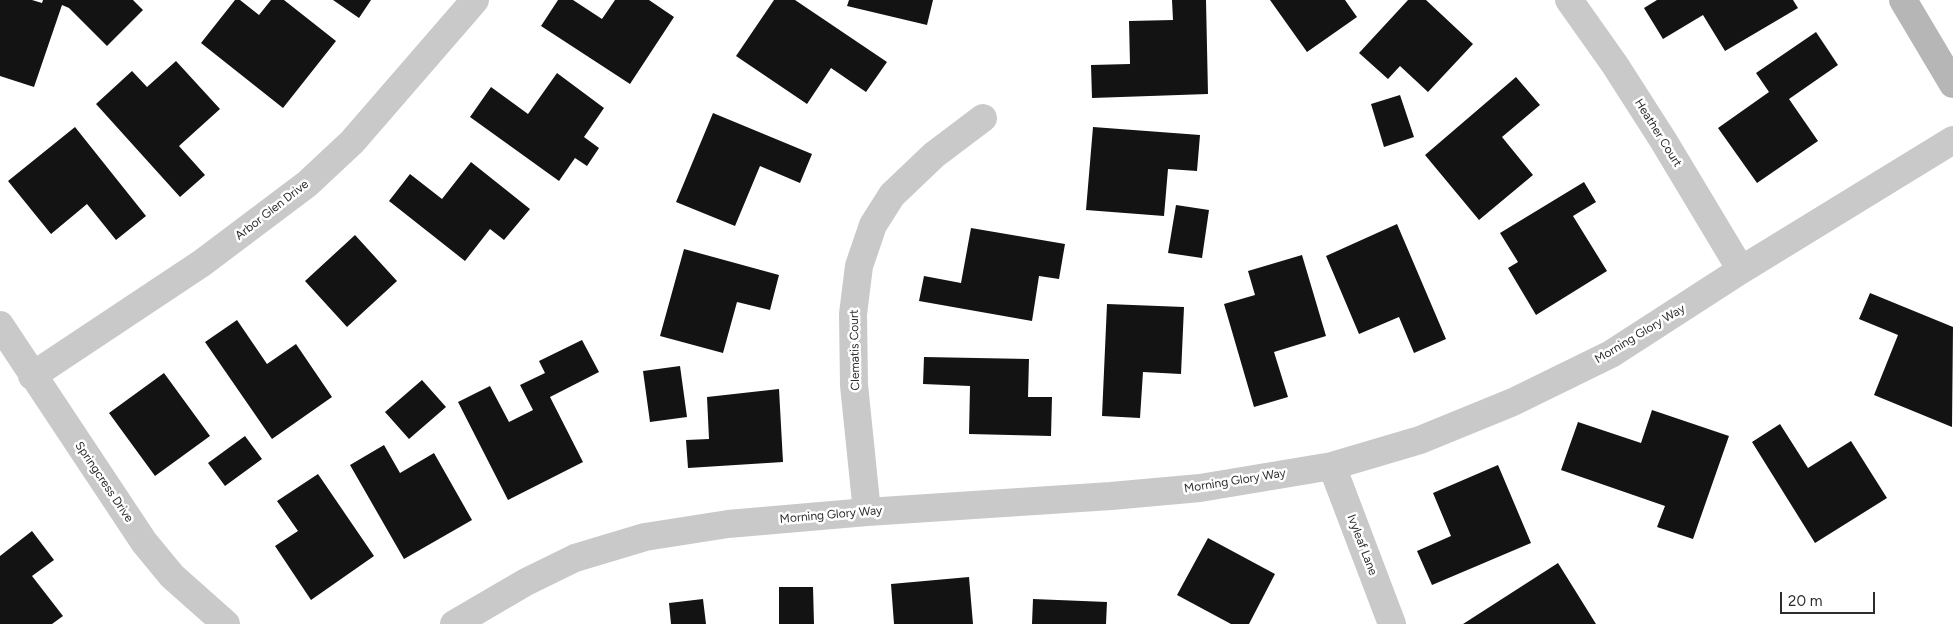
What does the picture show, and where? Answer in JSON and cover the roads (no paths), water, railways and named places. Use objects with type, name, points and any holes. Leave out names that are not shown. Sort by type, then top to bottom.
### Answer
[{"type":"main road","points":[[1903,0],[1953,84]]},
{"type":"street","name":"Arbor Glen Drive","points":[[32,376],[202,263],[308,184],[352,142],[475,0]]},
{"type":"street","name":"Heather Court","points":[[1568,0],[1615,65],[1664,140],[1741,270]]},
{"type":"street","name":"Clematis Court","points":[[867,512],[854,385],[853,314],[859,266],[873,225],[892,195],[926,162],[983,118]]},
{"type":"street","name":"Morning Glory Way","points":[[454,624],[526,582],[575,558],[645,537],[728,524],[1190,489],[1332,466],[1420,440],[1513,402],[1611,354],[1741,270],[1953,140]]},
{"type":"street","name":"Springcress Drive","points":[[0,325],[32,376],[144,542],[172,576],[226,624]]},
{"type":"street","name":"Ivyleaf Lane","points":[[1332,466],[1392,624]]}]
